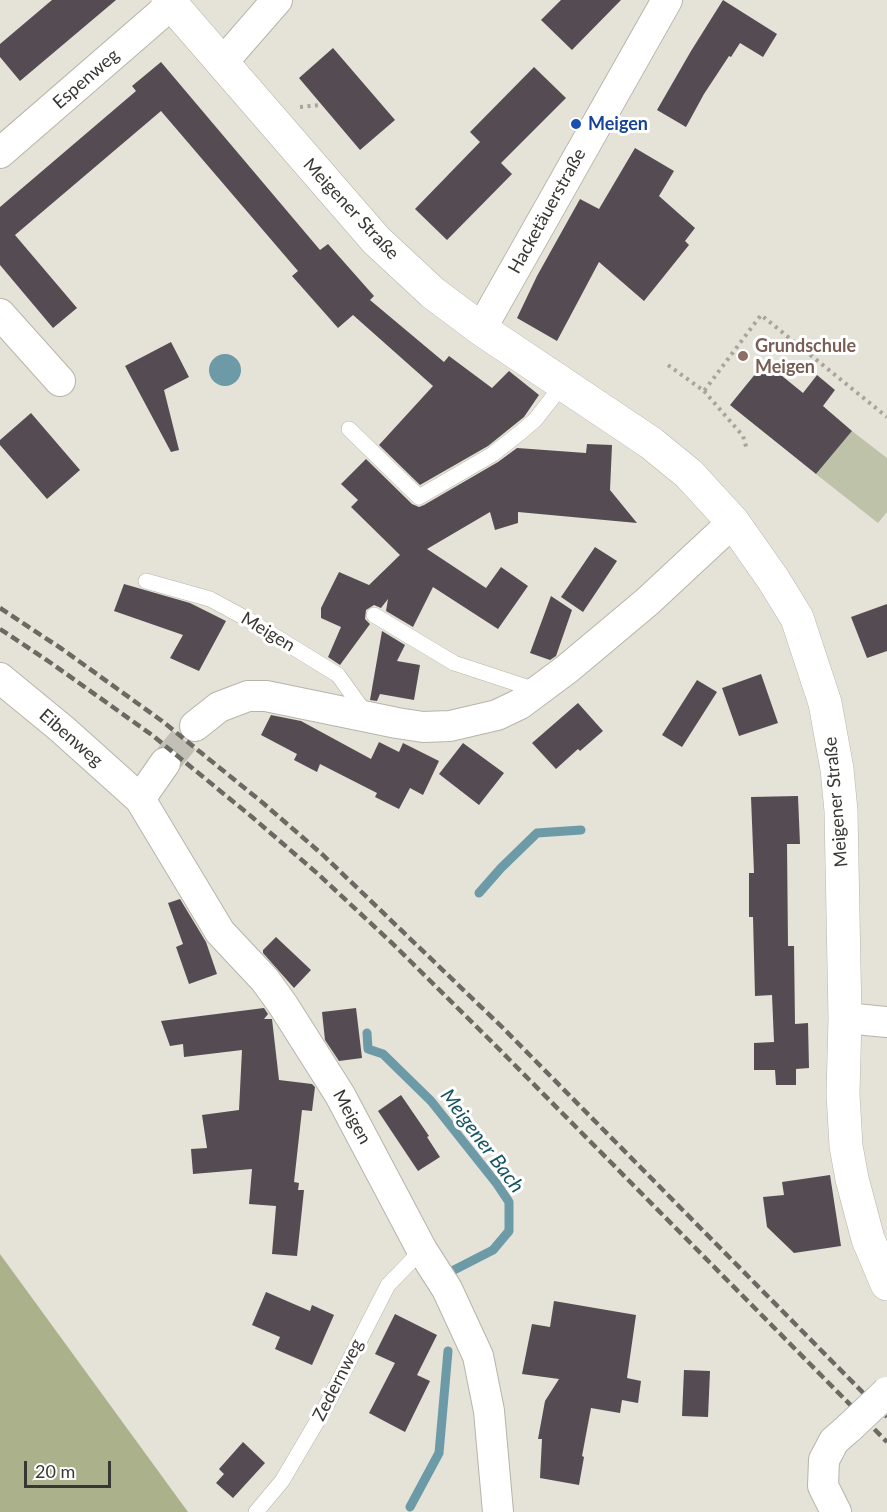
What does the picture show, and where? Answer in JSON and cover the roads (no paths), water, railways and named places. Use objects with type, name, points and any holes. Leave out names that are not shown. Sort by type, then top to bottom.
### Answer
[{"type":"street","points":[[223,62],[278,0]]},
{"type":"street","name":"Hacketäuerstraße","points":[[481,328],[667,0]]},
{"type":"street","name":"Meigener Straße","points":[[170,2],[375,240],[433,293],[651,443],[705,490],[733,522],[797,618],[825,703],[837,769],[841,811],[845,1018],[843,1094],[846,1146],[868,1239],[887,1284]]},
{"type":"street","name":"Espenweg","points":[[0,153],[170,2]]},
{"type":"street","points":[[0,314],[60,381]]},
{"type":"street","points":[[195,726],[219,707],[248,696],[266,696],[423,727],[450,726],[497,716],[538,691],[647,602],[733,522]]},
{"type":"street","name":"Eibenweg","points":[[0,678],[62,729],[140,799]]},
{"type":"street","points":[[140,799],[165,763]]},
{"type":"street","name":"Meigen","points":[[140,799],[220,932],[265,980],[340,1095],[422,1250],[447,1289],[478,1356],[489,1411],[498,1512]]},
{"type":"street","points":[[845,1018],[887,1022]]},
{"type":"street","points":[[836,1512],[824,1486],[824,1460],[834,1441],[887,1392]]},
{"type":"lane","points":[[349,429],[419,497],[493,454],[507,443],[535,420],[564,383]]},
{"type":"lane","name":"Meigen","points":[[146,581],[210,599],[247,619],[338,675],[368,717]]},
{"type":"lane","points":[[374,615],[454,663],[538,691]]},
{"type":"lane","name":"Zedernweg","points":[[256,1512],[282,1480],[325,1408],[388,1285],[422,1250]]},
{"type":"water","points":[[225,354],[236,359],[241,370],[236,381],[225,386],[214,381],[209,370],[214,359]]},
{"type":"waterway","name":"Meigener Bach","points":[[479,893],[537,833],[581,830]]},
{"type":"waterway","name":"Meigener Bach","points":[[367,1033],[368,1049],[383,1054],[431,1101],[509,1202],[509,1231],[493,1250],[454,1270]]},
{"type":"waterway","name":"Meigener Bach","points":[[410,1507],[439,1453],[448,1351]]},
{"type":"tunnel","points":[[165,763],[195,726]]},
{"type":"railway","points":[[0,608],[62,649],[162,721],[323,855],[503,1028],[887,1417]]},
{"type":"railway","points":[[0,629],[152,735],[318,874],[492,1042],[887,1442]]},
{"type":"place","name":"Meigen","points":[[576,124]]},
{"type":"place","name":"Grundschule Meigen","points":[[743,356]]}]
